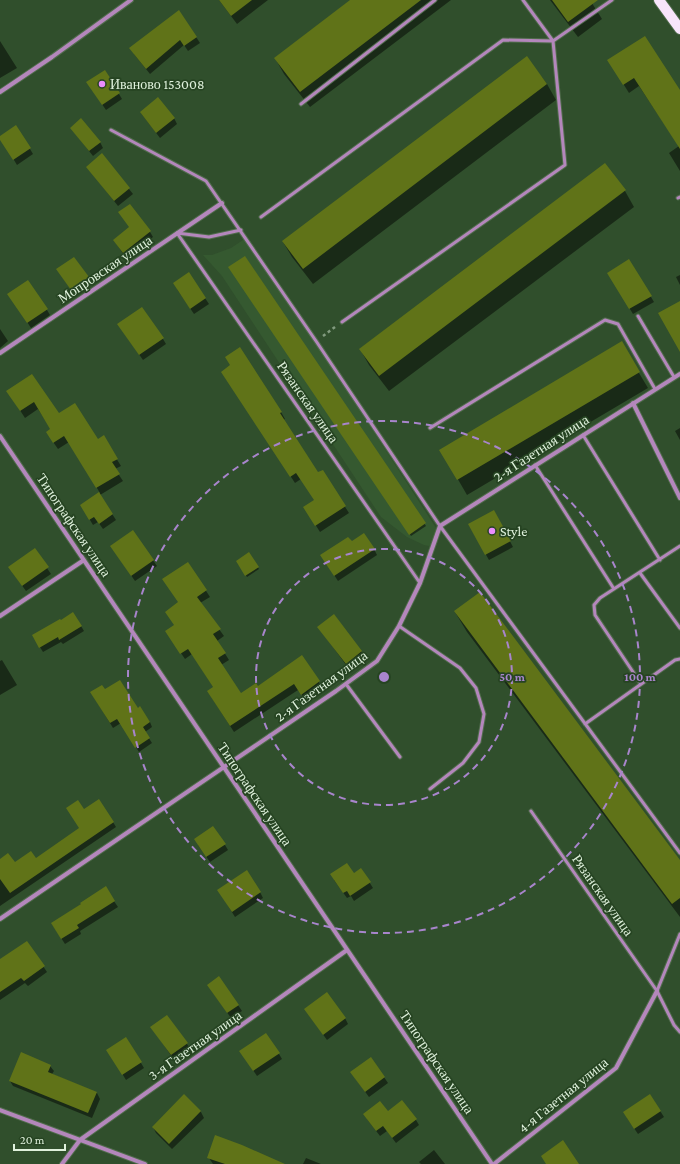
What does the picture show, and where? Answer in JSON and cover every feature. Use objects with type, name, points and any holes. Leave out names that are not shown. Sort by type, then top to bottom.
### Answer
[{"type":"main road","points":[[659,0],[680,29]]},
{"type":"street","points":[[0,92],[52,57],[131,0]]},
{"type":"street","name":"Мопровская улица","points":[[0,353],[222,203]]},
{"type":"street","name":"2-я Газетная улица","points":[[0,919],[346,684],[376,661],[399,626],[420,584],[440,526],[680,374]]},
{"type":"street","points":[[633,403],[680,498]]},
{"type":"street","name":"Типографская улица","points":[[0,436],[493,1164]]},
{"type":"street","points":[[0,616],[84,560]]},
{"type":"street","name":"3-я Газетная улица","points":[[62,1164],[80,1140],[347,950]]},
{"type":"street","name":"4-я Газетная улица","points":[[493,1164],[616,1068],[657,991]]},
{"type":"street","points":[[0,1110],[145,1164]]},
{"type":"lane","points":[[301,104],[435,0]]},
{"type":"lane","points":[[342,322],[565,165],[553,41],[523,0]]},
{"type":"lane","points":[[261,217],[503,40],[553,41],[612,0]]},
{"type":"lane","points":[[111,130],[206,181],[241,230],[440,526],[680,853]]},
{"type":"lane","points":[[178,233],[209,237],[241,230]]},
{"type":"lane","name":"Рязанская улица","points":[[178,233],[420,584]]},
{"type":"lane","points":[[638,316],[674,377]]},
{"type":"lane","points":[[430,428],[605,320],[618,324],[655,389]]},
{"type":"lane","points":[[583,435],[660,560]]},
{"type":"lane","points":[[535,465],[614,589]]},
{"type":"lane","points":[[641,684],[595,615],[594,605],[600,598],[680,546]]},
{"type":"lane","points":[[640,573],[680,628]]},
{"type":"lane","points":[[399,626],[460,668],[476,688],[484,714],[479,742],[463,763],[430,789]]},
{"type":"lane","points":[[585,724],[675,660],[680,659]]},
{"type":"lane","points":[[346,684],[400,756]]},
{"type":"lane","name":"Рязанская улица","points":[[531,811],[657,991],[674,1025],[680,1032]]},
{"type":"lane","points":[[657,991],[680,934]]},
{"type":"path","points":[[316,341],[342,322]]},
{"type":"shaded area","points":[[246,238],[317,344],[438,531],[435,547],[424,545],[407,537],[381,517],[222,276],[203,255],[212,255],[231,248]]},
{"type":"building","points":[[219,0],[252,0],[231,16]]},
{"type":"building","points":[[350,0],[421,0],[300,92],[274,58]]},
{"type":"building","points":[[552,0],[598,0],[568,22]]},
{"type":"building","points":[[179,10],[197,37],[184,46],[180,40],[146,69],[129,48]]},
{"type":"building","points":[[645,36],[680,90],[680,149],[634,78],[623,85],[607,60]]},
{"type":"building","points":[[527,56],[547,84],[303,269],[282,241]]},
{"type":"building","points":[[105,70],[120,93],[102,105],[86,82]]},
{"type":"building","points":[[158,97],[175,118],[156,133],[140,112]]},
{"type":"building","points":[[81,118],[101,142],[89,151],[70,128]]},
{"type":"building","points":[[16,125],[31,148],[13,160],[0,140],[0,136]]},
{"type":"building","points":[[102,153],[130,188],[114,201],[86,167]]},
{"type":"building","points":[[605,163],[626,190],[379,376],[359,349]]},
{"type":"building","points":[[130,204],[151,231],[123,253],[113,240],[129,227],[118,212]]},
{"type":"building","points":[[245,256],[426,523],[409,535],[228,267]]},
{"type":"building","points":[[74,257],[89,277],[71,290],[56,269]]},
{"type":"building","points":[[629,259],[652,296],[629,309],[607,273]]},
{"type":"building","points":[[189,272],[206,298],[190,309],[173,283]]},
{"type":"building","points":[[28,280],[48,309],[27,323],[7,294]]},
{"type":"building","points":[[680,301],[680,352],[658,313]]},
{"type":"building","points":[[142,307],[164,338],[139,355],[117,324]]},
{"type":"building","points":[[622,341],[640,372],[457,480],[439,450]]},
{"type":"building","points":[[240,347],[282,412],[280,413],[318,472],[323,470],[346,506],[315,526],[303,507],[314,500],[296,473],[290,477],[221,372],[230,365],[225,357]]},
{"type":"building","points":[[32,374],[59,413],[75,403],[98,439],[104,435],[118,459],[112,462],[120,474],[96,488],[64,436],[53,443],[46,432],[50,429],[34,402],[20,411],[6,391]]},
{"type":"building","points":[[99,492],[113,514],[99,524],[94,517],[89,520],[80,505]]},
{"type":"building","points":[[494,510],[511,541],[485,555],[468,524]]},
{"type":"building","points":[[133,530],[154,560],[131,576],[110,546]]},
{"type":"building","points":[[364,533],[375,549],[334,576],[320,555],[348,537],[352,541]]},
{"type":"building","points":[[35,548],[49,567],[22,586],[8,567]]},
{"type":"building","points":[[249,552],[259,567],[245,576],[236,561]]},
{"type":"building","points":[[188,562],[207,590],[197,597],[221,629],[213,634],[226,653],[218,658],[241,693],[256,683],[258,686],[302,655],[320,681],[301,695],[294,684],[230,726],[207,691],[213,687],[188,649],[180,654],[165,631],[174,625],[165,612],[178,602],[162,579]]},
{"type":"building","points":[[480,592],[680,860],[680,898],[672,904],[454,611]]},
{"type":"building","points":[[73,612],[82,626],[59,640],[58,637],[39,648],[32,635]]},
{"type":"building","points":[[334,614],[362,651],[346,664],[317,627]]},
{"type":"building","points":[[120,680],[138,708],[140,706],[150,722],[143,727],[150,738],[135,748],[117,719],[110,723],[90,692],[102,685],[105,689]]},
{"type":"building","points":[[99,799],[114,822],[10,893],[0,879],[0,859],[8,853],[15,862],[31,851],[36,858],[79,828],[66,808],[78,800],[84,809]]},
{"type":"building","points":[[213,826],[226,844],[206,857],[194,839]]},
{"type":"building","points":[[347,863],[354,873],[361,868],[371,882],[350,896],[347,891],[343,893],[330,874]]},
{"type":"building","points":[[247,870],[261,892],[232,912],[217,890]]},
{"type":"building","points":[[106,886],[115,901],[77,925],[79,928],[61,939],[51,923]]},
{"type":"building","points":[[27,941],[45,966],[24,981],[21,978],[0,992],[0,959]]},
{"type":"building","points":[[219,976],[239,1005],[227,1013],[207,985]]},
{"type":"building","points":[[327,992],[346,1018],[323,1035],[304,1009]]},
{"type":"building","points":[[167,1015],[188,1043],[171,1055],[150,1027]]},
{"type":"building","points":[[266,1033],[280,1053],[253,1071],[239,1051]]},
{"type":"building","points":[[126,1037],[142,1062],[122,1075],[106,1050]]},
{"type":"building","points":[[21,1052],[51,1065],[48,1072],[97,1092],[88,1113],[9,1081]]},
{"type":"building","points":[[371,1057],[385,1077],[365,1092],[350,1072]]},
{"type":"building","points":[[184,1094],[201,1111],[169,1144],[152,1127]]},
{"type":"building","points":[[650,1094],[661,1111],[634,1129],[623,1112]]},
{"type":"building","points":[[402,1100],[417,1119],[392,1138],[383,1126],[376,1131],[363,1114],[380,1101],[388,1111]]},
{"type":"building","points":[[215,1135],[285,1164],[225,1164],[207,1158]]},
{"type":"building","points":[[563,1140],[579,1164],[546,1164],[541,1156]]},
{"type":"place","name":"Иваново 153008","points":[[102,84]]},
{"type":"place","name":"Style","points":[[492,531]]}]
